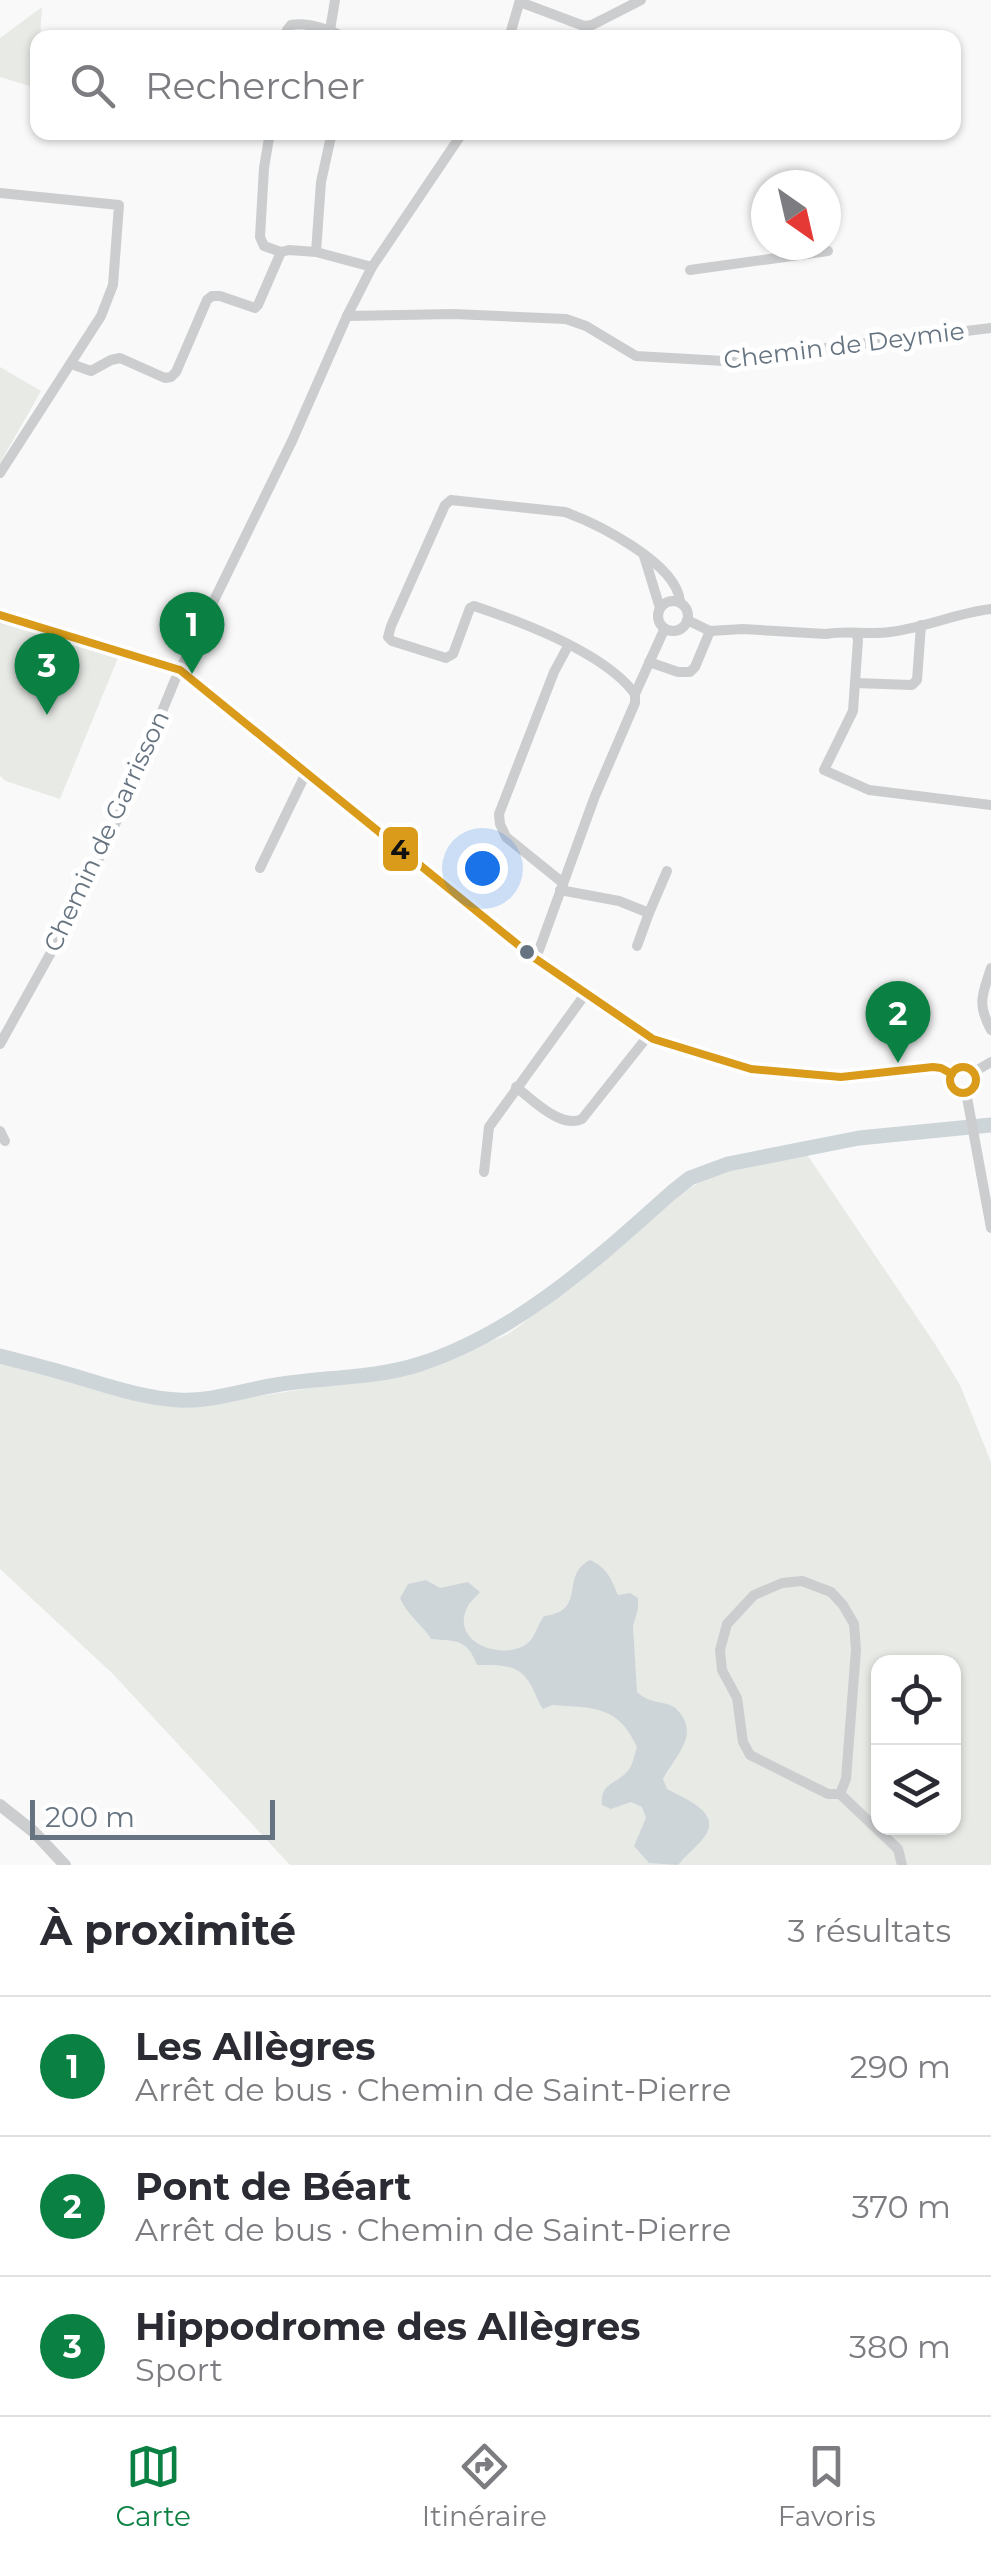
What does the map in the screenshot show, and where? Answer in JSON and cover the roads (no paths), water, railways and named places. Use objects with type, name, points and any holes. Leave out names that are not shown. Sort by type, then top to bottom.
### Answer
[{"type":"street","points":[[289,30],[291,25],[299,24],[330,30],[335,0]]},
{"type":"street","points":[[511,30],[520,1],[584,26],[641,0]]},
{"type":"street","points":[[269,140],[260,237],[264,246],[281,252],[316,252],[372,267]]},
{"type":"street","points":[[316,252],[321,182],[330,140]]},
{"type":"street","name":"Chemin de Garrisson","points":[[0,1044],[73,913],[180,670],[292,441],[347,316],[372,267],[458,140]]},
{"type":"street","points":[[0,193],[119,205],[113,285],[102,316],[0,473]]},
{"type":"street","points":[[71,364],[91,371],[120,358],[170,377],[176,372],[207,300],[220,296],[258,306],[281,252]]},
{"type":"street","points":[[690,270],[763,260]]},
{"type":"street","name":"Chemin de Deymie","points":[[347,316],[454,314],[566,319],[586,326],[636,356],[740,362],[991,328]]},
{"type":"street","points":[[635,699],[629,686],[612,672],[568,646],[528,624],[474,606],[453,654],[446,658],[392,641],[388,637],[390,626],[444,505],[452,500],[565,512],[623,540],[644,555],[667,576],[680,594],[680,601]]},
{"type":"street","points":[[533,956],[539,950],[664,630],[644,555]]},
{"type":"street","points":[[660,608],[666,601],[680,601],[687,620],[678,631],[664,630]]},
{"type":"street","points":[[687,620],[710,631],[894,632],[991,608]]},
{"type":"street","points":[[0,614],[180,670],[533,956],[648,1036],[751,1069],[841,1077],[933,1067],[952,1074]]},
{"type":"street","points":[[856,683],[912,685],[917,680],[921,625]]},
{"type":"street","points":[[649,662],[690,672],[710,631]]},
{"type":"street","points":[[856,633],[853,710],[824,770],[869,790],[991,806]]},
{"type":"street","points":[[568,646],[554,672],[500,814],[500,824],[506,837],[562,886],[649,912]]},
{"type":"street","points":[[260,868],[306,773]]},
{"type":"street","points":[[637,946],[666,870]]},
{"type":"street","points":[[991,968],[980,998],[991,1030]]},
{"type":"street","points":[[484,1172],[489,1126],[586,993]]},
{"type":"street","points":[[516,1087],[545,1108],[576,1122],[648,1036]]},
{"type":"street","points":[[974,1072],[991,1062]]},
{"type":"street","points":[[966,1092],[954,1089],[950,1082],[952,1074],[964,1066],[974,1072]]},
{"type":"street","points":[[966,1092],[975,1084],[974,1072]]},
{"type":"street","points":[[966,1092],[991,1228]]},
{"type":"street","points":[[840,1794],[846,1779],[856,1650],[854,1624],[831,1592],[802,1581],[782,1583],[754,1594],[727,1624],[720,1650],[722,1670],[737,1698],[744,1742],[750,1755],[828,1794],[840,1794],[898,1849],[902,1865]]},
{"type":"street","points":[[0,1806],[34,1832],[66,1865]]},
{"type":"waterway","points":[[0,1356],[136,1394],[178,1400],[403,1369],[456,1350],[523,1313],[584,1268],[690,1178],[728,1164],[859,1138],[991,1125]]},
{"type":"place","name":"Les Allègres","points":[[192,674]]},
{"type":"place","name":"Hippodrome des Allègres","points":[[47,715]]},
{"type":"place","name":"Pont de Béart","points":[[898,1063]]}]
